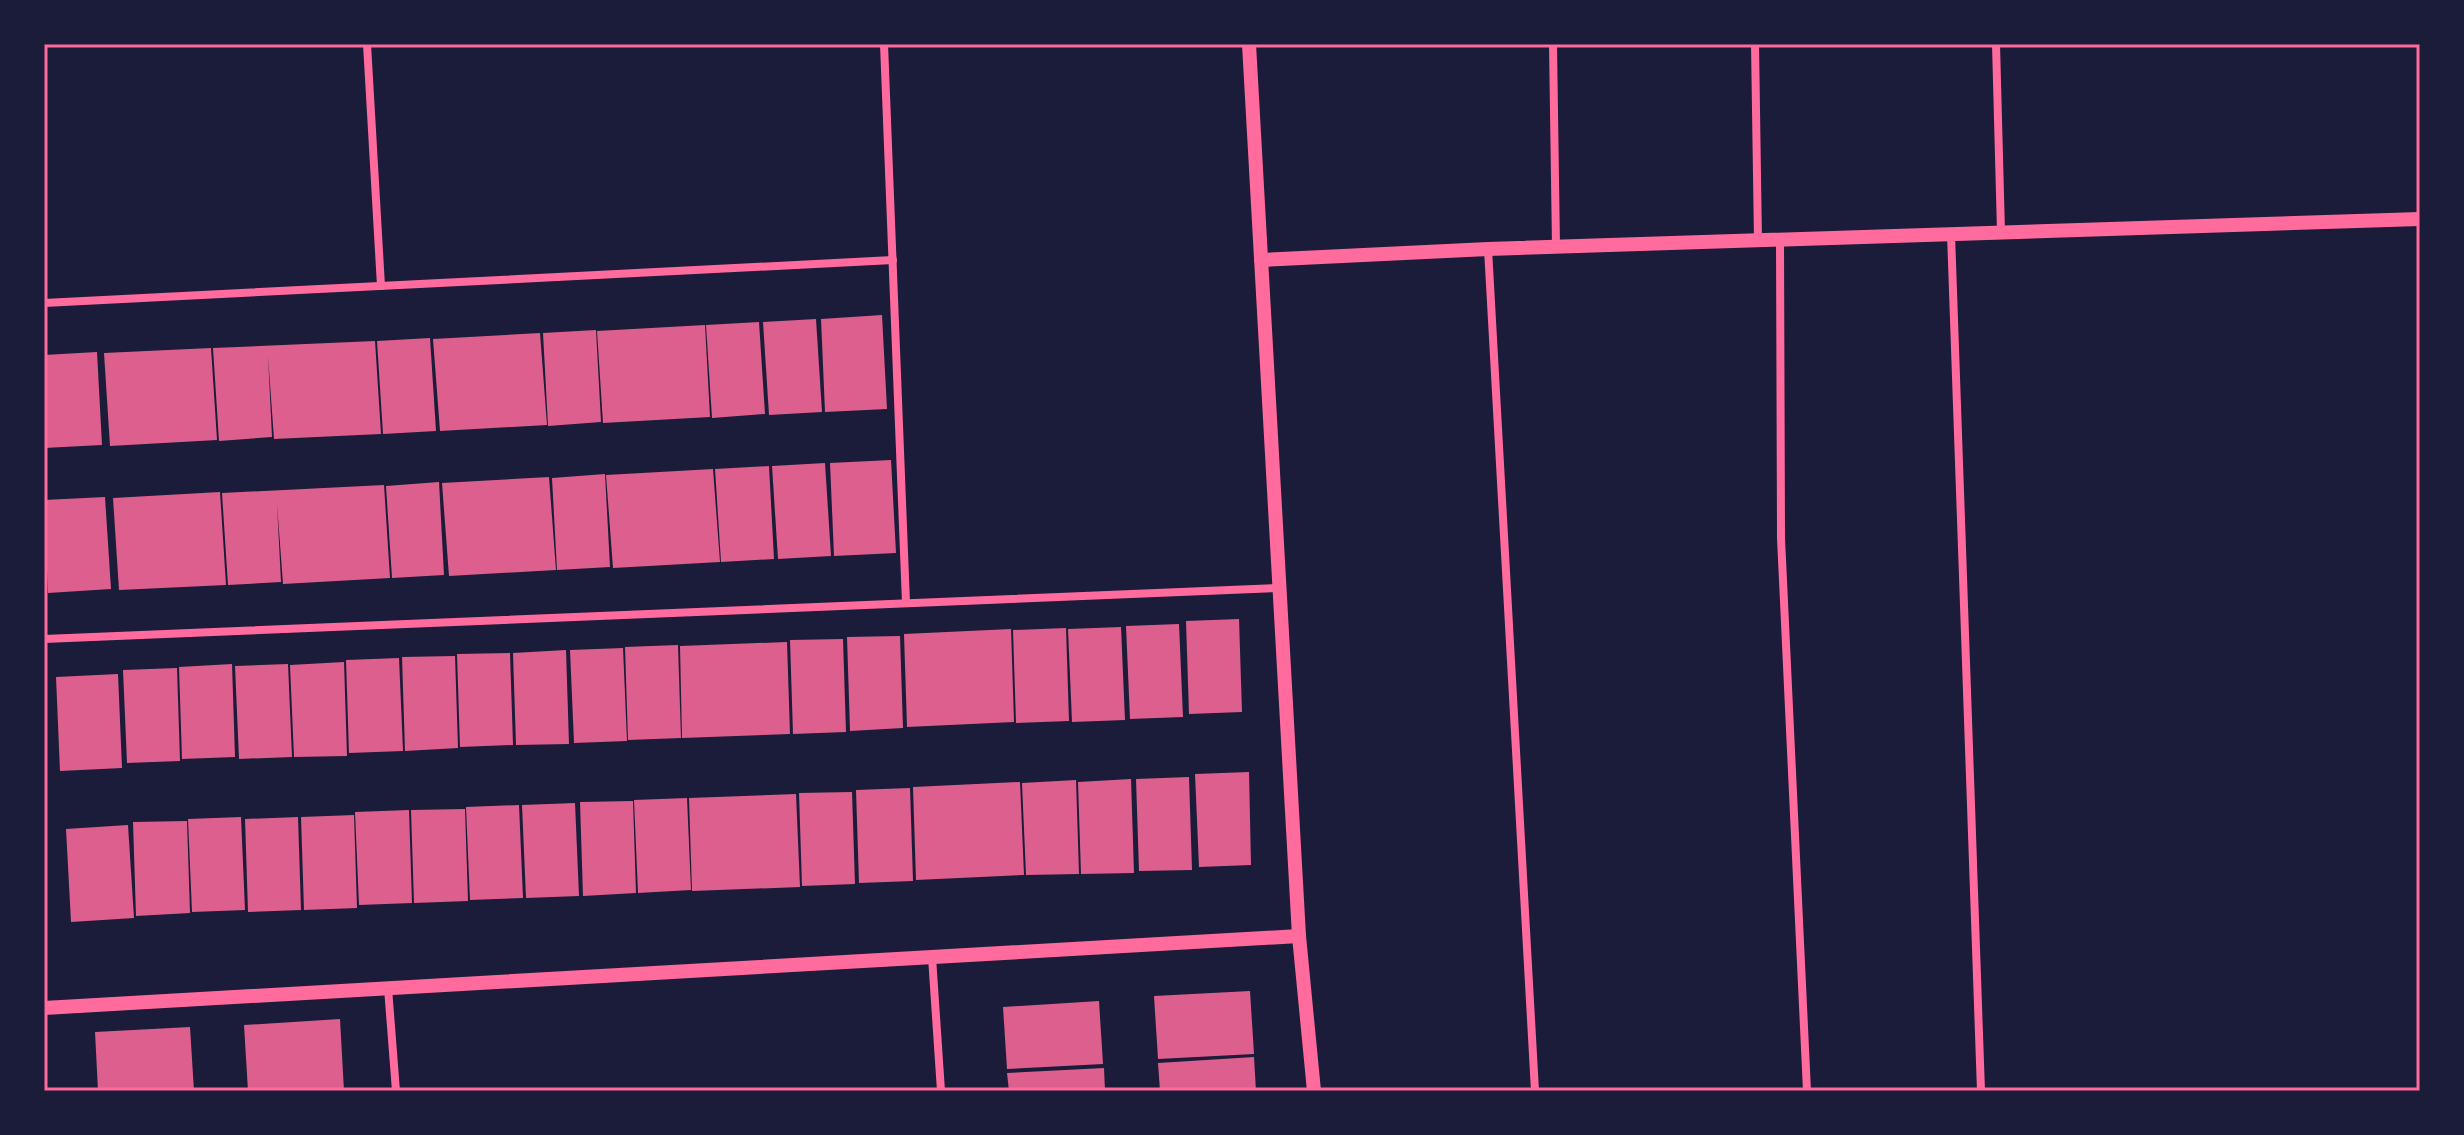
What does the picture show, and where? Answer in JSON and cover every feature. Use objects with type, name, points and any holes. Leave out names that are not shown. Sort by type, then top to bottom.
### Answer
[{"type":"street","points":[[367,44],[381,286]]},
{"type":"street","points":[[884,44],[906,603]]},
{"type":"street","points":[[1249,44],[1299,936],[1314,1091]]},
{"type":"street","points":[[1553,44],[1556,249]]},
{"type":"street","points":[[1755,44],[1758,241]]},
{"type":"street","points":[[1996,44],[2001,232]]},
{"type":"street","points":[[1261,260],[1488,249],[2420,219]]},
{"type":"street","points":[[1951,234],[1981,1091]]},
{"type":"street","points":[[1780,241],[1781,538],[1807,1091]]},
{"type":"street","points":[[1488,249],[1535,1091]]},
{"type":"street","points":[[44,303],[893,260]]},
{"type":"street","points":[[44,639],[1278,588]]},
{"type":"street","points":[[44,1008],[1299,936]]},
{"type":"street","points":[[932,957],[941,1091]]},
{"type":"street","points":[[388,988],[396,1091]]},
{"type":"building","points":[[882,315],[887,409],[825,412],[821,319]]},
{"type":"building","points":[[816,319],[822,412],[769,415],[763,322]]},
{"type":"building","points":[[759,322],[765,414],[712,418],[706,325]]},
{"type":"building","points":[[705,325],[710,417],[603,423],[597,331]]},
{"type":"building","points":[[596,330],[601,422],[548,426],[543,333]]},
{"type":"building","points":[[540,333],[547,425],[440,431],[433,339]]},
{"type":"building","points":[[430,338],[436,431],[383,434],[377,341]]},
{"type":"building","points":[[375,341],[381,434],[274,439],[268,356],[272,437],[219,441],[213,348]]},
{"type":"building","points":[[211,348],[217,440],[110,446],[104,353]]},
{"type":"building","points":[[97,352],[102,445],[44,448],[44,355]]},
{"type":"building","points":[[891,460],[896,553],[834,556],[830,463]]},
{"type":"building","points":[[825,463],[831,556],[778,559],[772,466]]},
{"type":"building","points":[[769,466],[774,559],[721,562],[715,469]]},
{"type":"building","points":[[713,469],[720,562],[613,568],[606,475]]},
{"type":"building","points":[[605,474],[610,567],[557,570],[552,478]]},
{"type":"building","points":[[549,477],[556,570],[449,576],[442,483]]},
{"type":"building","points":[[439,482],[444,575],[392,578],[386,486]]},
{"type":"building","points":[[384,485],[390,578],[283,584],[277,504],[281,582],[228,585],[222,493]]},
{"type":"building","points":[[220,492],[226,585],[119,590],[113,498]]},
{"type":"building","points":[[105,497],[111,589],[48,593],[44,500]]},
{"type":"building","points":[[1239,619],[1242,712],[1189,714],[1186,621]]},
{"type":"building","points":[[1179,624],[1183,717],[1130,719],[1126,626]]},
{"type":"building","points":[[1121,627],[1125,720],[1072,722],[1068,629]]},
{"type":"building","points":[[1066,628],[1069,721],[1016,723],[1013,630]]},
{"type":"building","points":[[1011,629],[1014,722],[907,727],[904,634]]},
{"type":"building","points":[[900,636],[903,728],[850,731],[847,637]]},
{"type":"building","points":[[843,639],[846,732],[793,734],[790,640]]},
{"type":"building","points":[[787,642],[790,734],[682,738],[680,646]]},
{"type":"building","points":[[678,645],[681,738],[628,740],[625,647]]},
{"type":"building","points":[[623,648],[627,741],[574,743],[570,650]]},
{"type":"building","points":[[566,650],[569,744],[516,745],[513,653]]},
{"type":"building","points":[[510,653],[513,745],[460,747],[457,654]]},
{"type":"building","points":[[455,656],[458,748],[405,751],[402,657]]},
{"type":"building","points":[[399,658],[403,751],[349,753],[346,660]]},
{"type":"building","points":[[344,662],[347,756],[294,757],[290,665]]},
{"type":"building","points":[[232,664],[235,757],[182,759],[179,667]]},
{"type":"building","points":[[288,664],[292,757],[239,759],[235,666]]},
{"type":"building","points":[[177,668],[180,761],[127,763],[123,670]]},
{"type":"building","points":[[118,674],[122,768],[60,771],[56,677]]},
{"type":"building","points":[[1249,772],[1251,865],[1199,867],[1195,774]]},
{"type":"building","points":[[1189,777],[1192,870],[1139,871],[1136,779]]},
{"type":"building","points":[[1131,779],[1134,873],[1081,874],[1078,782]]},
{"type":"building","points":[[1076,780],[1079,874],[1026,875],[1022,783]]},
{"type":"building","points":[[1020,782],[1024,875],[916,880],[913,787]]},
{"type":"building","points":[[910,788],[913,881],[859,883],[856,790]]},
{"type":"building","points":[[852,792],[855,884],[802,886],[799,793]]},
{"type":"building","points":[[796,794],[800,887],[692,891],[689,798]]},
{"type":"building","points":[[687,798],[691,890],[638,893],[634,800]]},
{"type":"building","points":[[633,801],[636,893],[583,896],[580,802]]},
{"type":"building","points":[[575,803],[579,896],[526,898],[522,805]]},
{"type":"building","points":[[519,805],[523,898],[470,900],[466,807]]},
{"type":"building","points":[[465,809],[468,901],[414,903],[411,810]]},
{"type":"building","points":[[409,810],[412,903],[359,905],[355,812]]},
{"type":"building","points":[[354,815],[357,908],[304,910],[301,817]]},
{"type":"building","points":[[241,817],[245,910],[192,912],[188,819]]},
{"type":"building","points":[[298,817],[301,910],[248,912],[245,819]]},
{"type":"building","points":[[187,821],[190,913],[136,916],[133,822]]},
{"type":"building","points":[[128,825],[134,918],[71,922],[66,829]]},
{"type":"building","points":[[1250,991],[1254,1054],[1158,1059],[1154,996]]},
{"type":"building","points":[[1099,1001],[1103,1064],[1007,1069],[1003,1007]]},
{"type":"building","points":[[340,1019],[344,1091],[248,1091],[244,1025]]},
{"type":"building","points":[[190,1027],[194,1091],[98,1091],[95,1032]]},
{"type":"building","points":[[1254,1057],[1256,1091],[1160,1091],[1158,1063]]},
{"type":"building","points":[[1104,1068],[1105,1091],[1009,1091],[1007,1073]]}]
